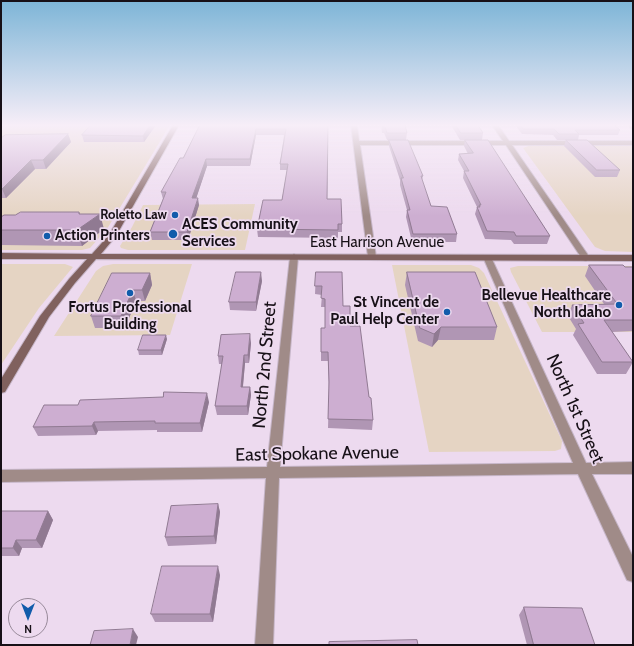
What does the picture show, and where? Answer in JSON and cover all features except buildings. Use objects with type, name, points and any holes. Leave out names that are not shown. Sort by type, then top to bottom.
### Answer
[{"type":"main road","points":[[1,389],[46,316],[72,281],[112,236],[158,155]]},
{"type":"main road","name":"East Harrison Avenue","points":[[1,256],[633,258]]},
{"type":"street","points":[[358,155],[372,257]]},
{"type":"street","points":[[516,155],[586,258]]},
{"type":"street","name":"North 2nd Street","points":[[264,645],[273,472],[294,257]]},
{"type":"street","name":"North 1st Street","points":[[487,257],[582,468],[633,574]]},
{"type":"street","name":"East Spokane Avenue","points":[[1,476],[633,468]]},
{"type":"shaded area","points":[[1,155],[152,155],[107,229],[90,248],[82,250],[1,250]]},
{"type":"shaded area","points":[[528,155],[633,155],[633,252],[605,251],[595,247]]},
{"type":"shaded area","points":[[255,204],[245,250],[128,250],[121,248],[120,246],[143,205]]},
{"type":"shaded area","points":[[1,264],[65,264],[73,267],[39,308],[1,365]]},
{"type":"shaded area","points":[[113,264],[192,264],[170,335],[54,336],[96,271],[103,266]]},
{"type":"shaded area","points":[[392,265],[471,265],[479,268],[484,273],[562,441],[561,449],[555,451],[429,452]]},
{"type":"shaded area","points":[[518,266],[633,266],[633,332],[542,332],[511,272],[510,268]]},
{"type":"place","name":"Roletto Law","points":[[175,215]]},
{"type":"place","name":"ACES Community Services","points":[[173,234]]},
{"type":"place","name":"Action Printers","points":[[47,236]]},
{"type":"place","name":"Fortus Professional Building","points":[[130,293]]},
{"type":"place","name":"Bellevue Healthcare North Idaho","points":[[619,305]]},
{"type":"place","name":"St Vincent de Paul Help Center","points":[[447,312]]}]
